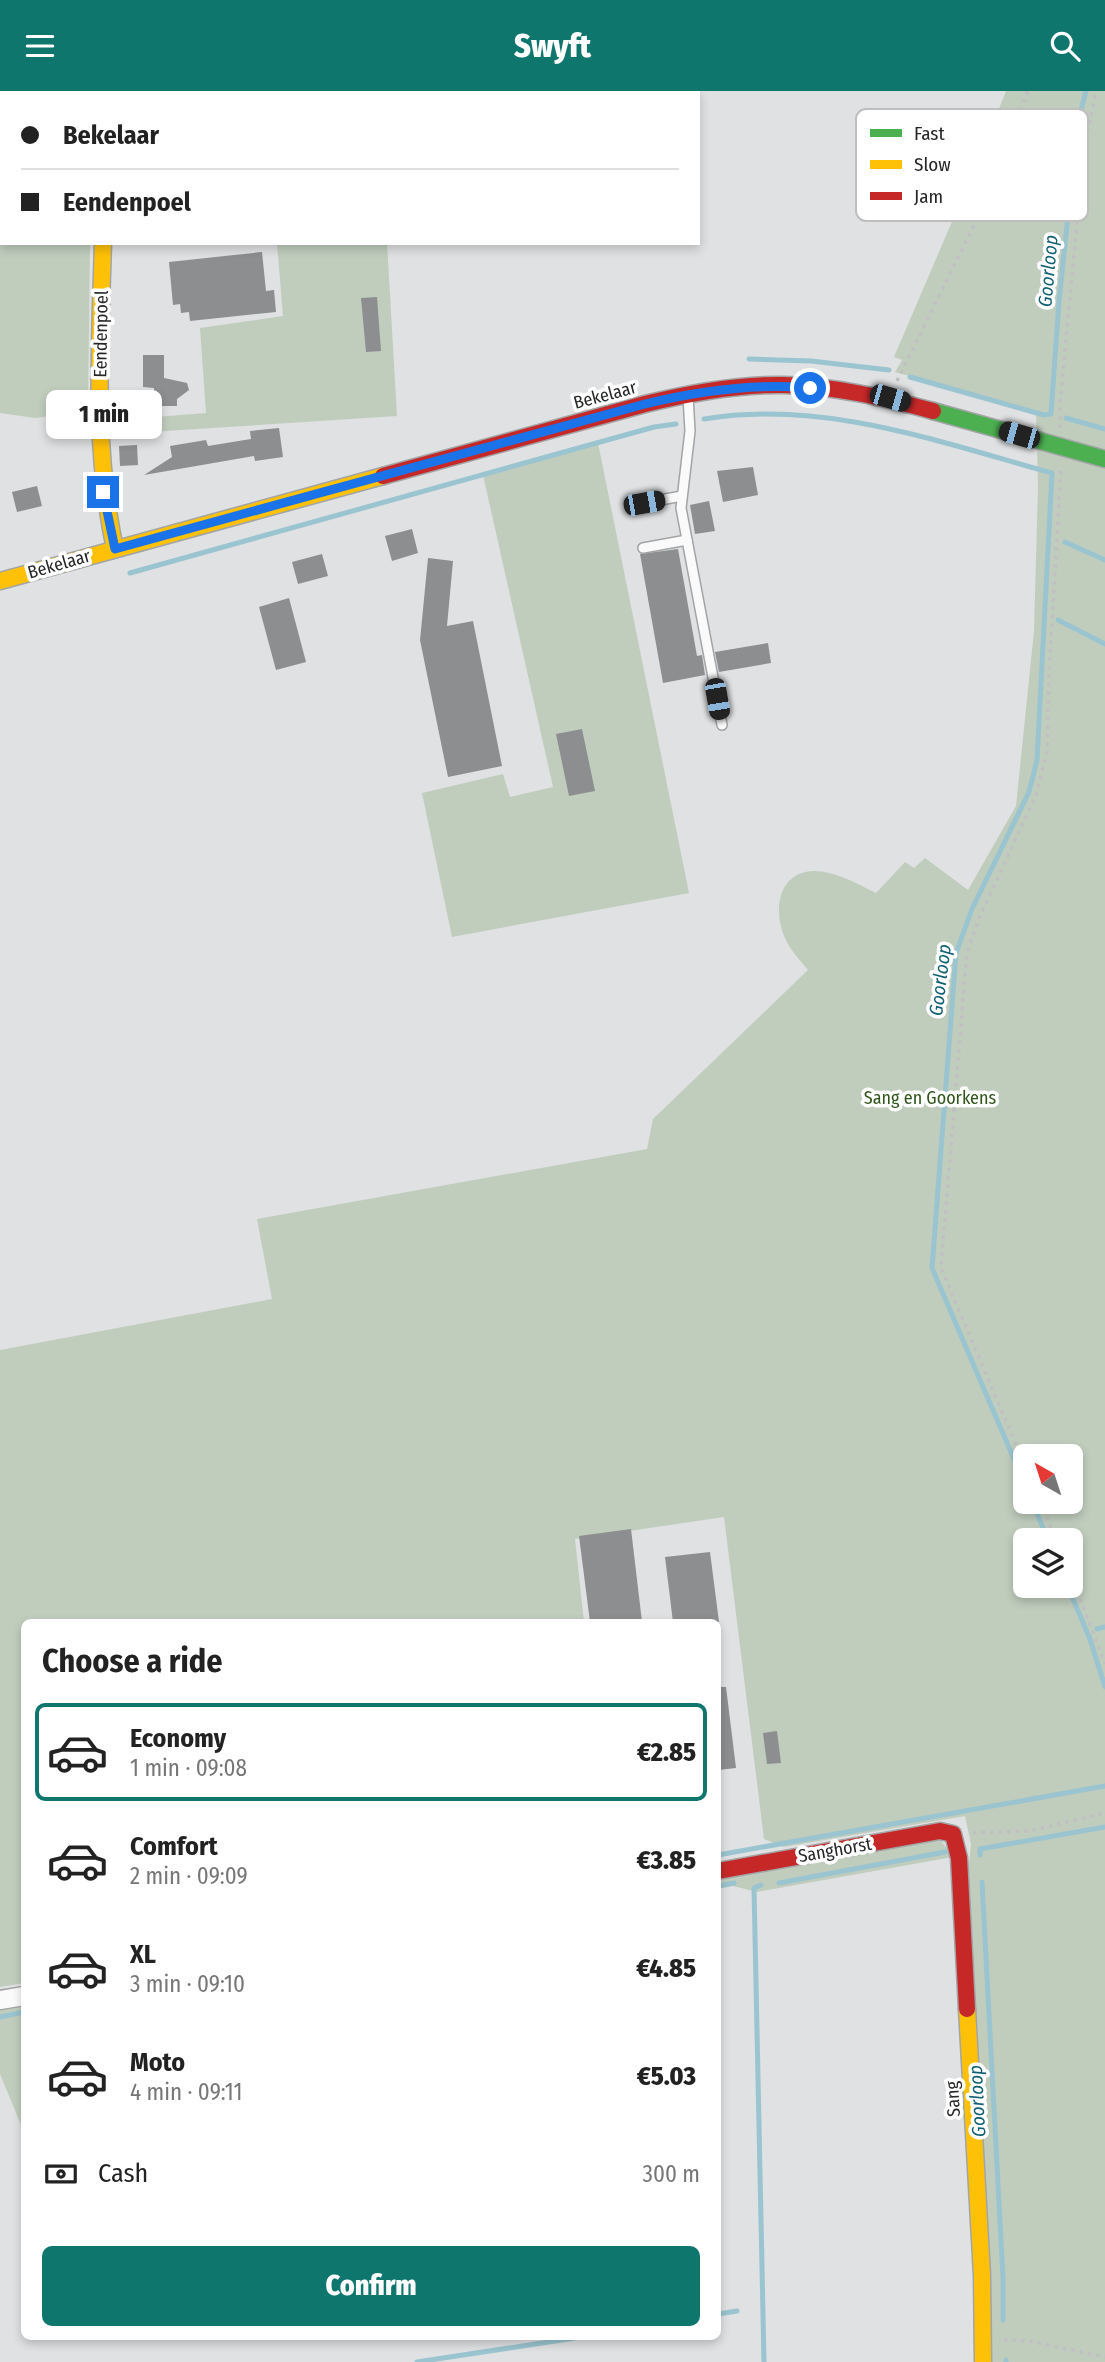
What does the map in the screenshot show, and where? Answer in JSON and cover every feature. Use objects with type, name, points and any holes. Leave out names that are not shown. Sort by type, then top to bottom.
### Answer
[{"type":"street","name":"Eendenpoel","points":[[103,245],[100,393],[103,479],[115,549]]},
{"type":"street","name":"Bekelaar","points":[[0,581],[687,394],[784,385],[890,398],[1105,459]]},
{"type":"street","name":"Sanghorst","points":[[721,1870],[940,1831],[953,1834]]},
{"type":"street","name":"Sang","points":[[953,1834],[959,1858],[983,2362]]},
{"type":"street","points":[[0,2000],[21,1996]]},
{"type":"lane","points":[[687,394],[690,431],[681,508],[722,726]]},
{"type":"lane","points":[[644,503],[682,496]]},
{"type":"lane","points":[[643,548],[687,540]]},
{"type":"path","points":[[1021,109],[1028,91]]},
{"type":"path","points":[[1088,132],[1096,91]]},
{"type":"path","points":[[890,398],[907,357],[976,221]]},
{"type":"path","points":[[1060,430],[1077,221]]},
{"type":"path","points":[[1016,1444],[942,1268],[967,952],[980,916],[1036,795],[1047,752],[1061,467],[1072,471]]},
{"type":"path","points":[[1080,1598],[1105,1664]]},
{"type":"path","points":[[953,1834],[1029,1831],[1105,1813]]},
{"type":"path","points":[[984,2340],[1029,2341],[1105,2357]]},
{"type":"green space","name":"Sang en Goorkens","points":[[1006,91],[1105,91],[1105,2362],[992,2362],[967,1883],[971,1844],[965,1816],[784,1847],[764,1839],[724,1517],[575,1539],[584,1619],[21,1619],[21,1984],[0,1987],[0,1350],[272,1299],[257,1219],[647,1149],[653,1119],[808,970],[787,942],[779,917],[781,895],[792,878],[814,871],[830,873],[876,893],[905,862],[914,868],[925,858],[968,890],[1016,806],[1034,631],[1038,487],[1036,411],[895,372],[902,360],[894,357],[952,221],[1088,221],[1088,109],[999,109]]},
{"type":"green space","points":[[0,245],[90,245],[88,411],[35,418],[0,413]]},
{"type":"green space","points":[[277,245],[387,245],[397,416],[119,434],[119,420],[206,413],[200,328],[283,316]]},
{"type":"green space","points":[[598,443],[689,893],[452,937],[422,793],[503,774],[510,797],[553,787],[483,475]]},
{"type":"green space","points":[[937,1835],[953,1857],[757,1892],[733,1886],[721,1888],[721,1874]]},
{"type":"green space","points":[[21,1999],[21,2125],[0,2074],[0,2003]]},
{"type":"building","points":[[262,252],[266,291],[274,290],[276,312],[190,321],[189,312],[181,313],[180,304],[173,305],[169,262]]},
{"type":"building","points":[[377,297],[381,351],[366,352],[361,298]]},
{"type":"building","points":[[143,355],[164,355],[164,378],[187,383],[189,390],[177,399],[177,406],[154,406],[154,388],[143,387]]},
{"type":"building","points":[[279,428],[283,457],[255,461],[254,456],[144,475],[172,457],[170,446],[206,440],[208,446],[251,439],[250,431]]},
{"type":"building","points":[[137,445],[138,465],[120,466],[119,446]]},
{"type":"building","points":[[753,467],[758,495],[723,502],[717,471]]},
{"type":"building","points":[[37,486],[42,506],[17,512],[12,492]]},
{"type":"building","points":[[709,501],[715,531],[695,534],[690,505]]},
{"type":"building","points":[[412,529],[418,553],[392,561],[385,536]]},
{"type":"building","points":[[678,549],[697,656],[702,655],[705,675],[663,683],[640,554]]},
{"type":"building","points":[[322,554],[328,576],[298,584],[292,562]]},
{"type":"building","points":[[428,558],[453,561],[447,626],[473,621],[502,766],[448,777],[420,640]]},
{"type":"building","points":[[289,598],[306,662],[276,670],[259,607]]},
{"type":"building","points":[[768,643],[771,663],[719,672],[715,652]]},
{"type":"building","points":[[582,729],[595,791],[569,796],[556,734]]},
{"type":"building","points":[[631,1529],[642,1619],[590,1619],[579,1536]]},
{"type":"building","points":[[710,1552],[719,1619],[673,1619],[665,1557]]},
{"type":"building","points":[[721,1687],[726,1687],[736,1768],[721,1770]]},
{"type":"building","points":[[777,1731],[781,1763],[767,1764],[763,1733]]},
{"type":"waterway","name":"Goorloop","points":[[1081,109],[1086,91]]},
{"type":"waterway","name":"Goorloop","points":[[910,377],[1044,415],[1051,414],[1067,221]]},
{"type":"waterway","points":[[749,359],[811,361],[889,370]]},
{"type":"waterway","name":"Goorloop","points":[[704,419],[748,414],[837,419],[924,437],[1052,473],[1037,760],[1029,792],[972,909],[956,953],[932,1268],[1013,1457]]},
{"type":"waterway","points":[[1066,418],[1105,429]]},
{"type":"waterway","points":[[130,573],[654,427],[676,424]]},
{"type":"waterway","points":[[1065,542],[1105,560]]},
{"type":"waterway","points":[[1058,620],[1105,644]]},
{"type":"waterway","name":"Goorloop","points":[[1037,1514],[1043,1528]]},
{"type":"waterway","name":"Goorloop","points":[[1073,1598],[1090,1639],[1105,1687]]},
{"type":"waterway","points":[[1097,1629],[1105,1627]]},
{"type":"waterway","points":[[721,1854],[1105,1786]]},
{"type":"waterway","name":"Goorloop","points":[[980,1855],[980,1849],[1105,1827]]},
{"type":"waterway","points":[[779,1883],[945,1852]]},
{"type":"waterway","name":"Goorloop","points":[[982,1882],[1003,2320]]},
{"type":"waterway","points":[[721,1885],[734,1883]]},
{"type":"waterway","points":[[761,1885],[754,1888],[764,2362]]},
{"type":"waterway","points":[[0,2017],[21,2013]]},
{"type":"waterway","points":[[721,2314],[737,2311]]},
{"type":"waterway","points":[[417,2362],[562,2340]]},
{"type":"traffic: fast","points":[[933,411],[1105,459]]},
{"type":"traffic: slow","points":[[103,245],[101,435],[103,473],[115,549]]},
{"type":"traffic: slow","points":[[0,581],[383,476]]},
{"type":"traffic: slow","points":[[967,2009],[982,2275],[983,2362]]},
{"type":"traffic: jam","points":[[383,476],[645,404],[732,388],[784,385],[841,390],[933,411]]},
{"type":"traffic: jam","points":[[721,1870],[940,1831],[953,1834],[959,1858],[967,2009]]},
{"type":"route","points":[[103,492],[115,549],[687,394],[784,385],[810,388]]}]
